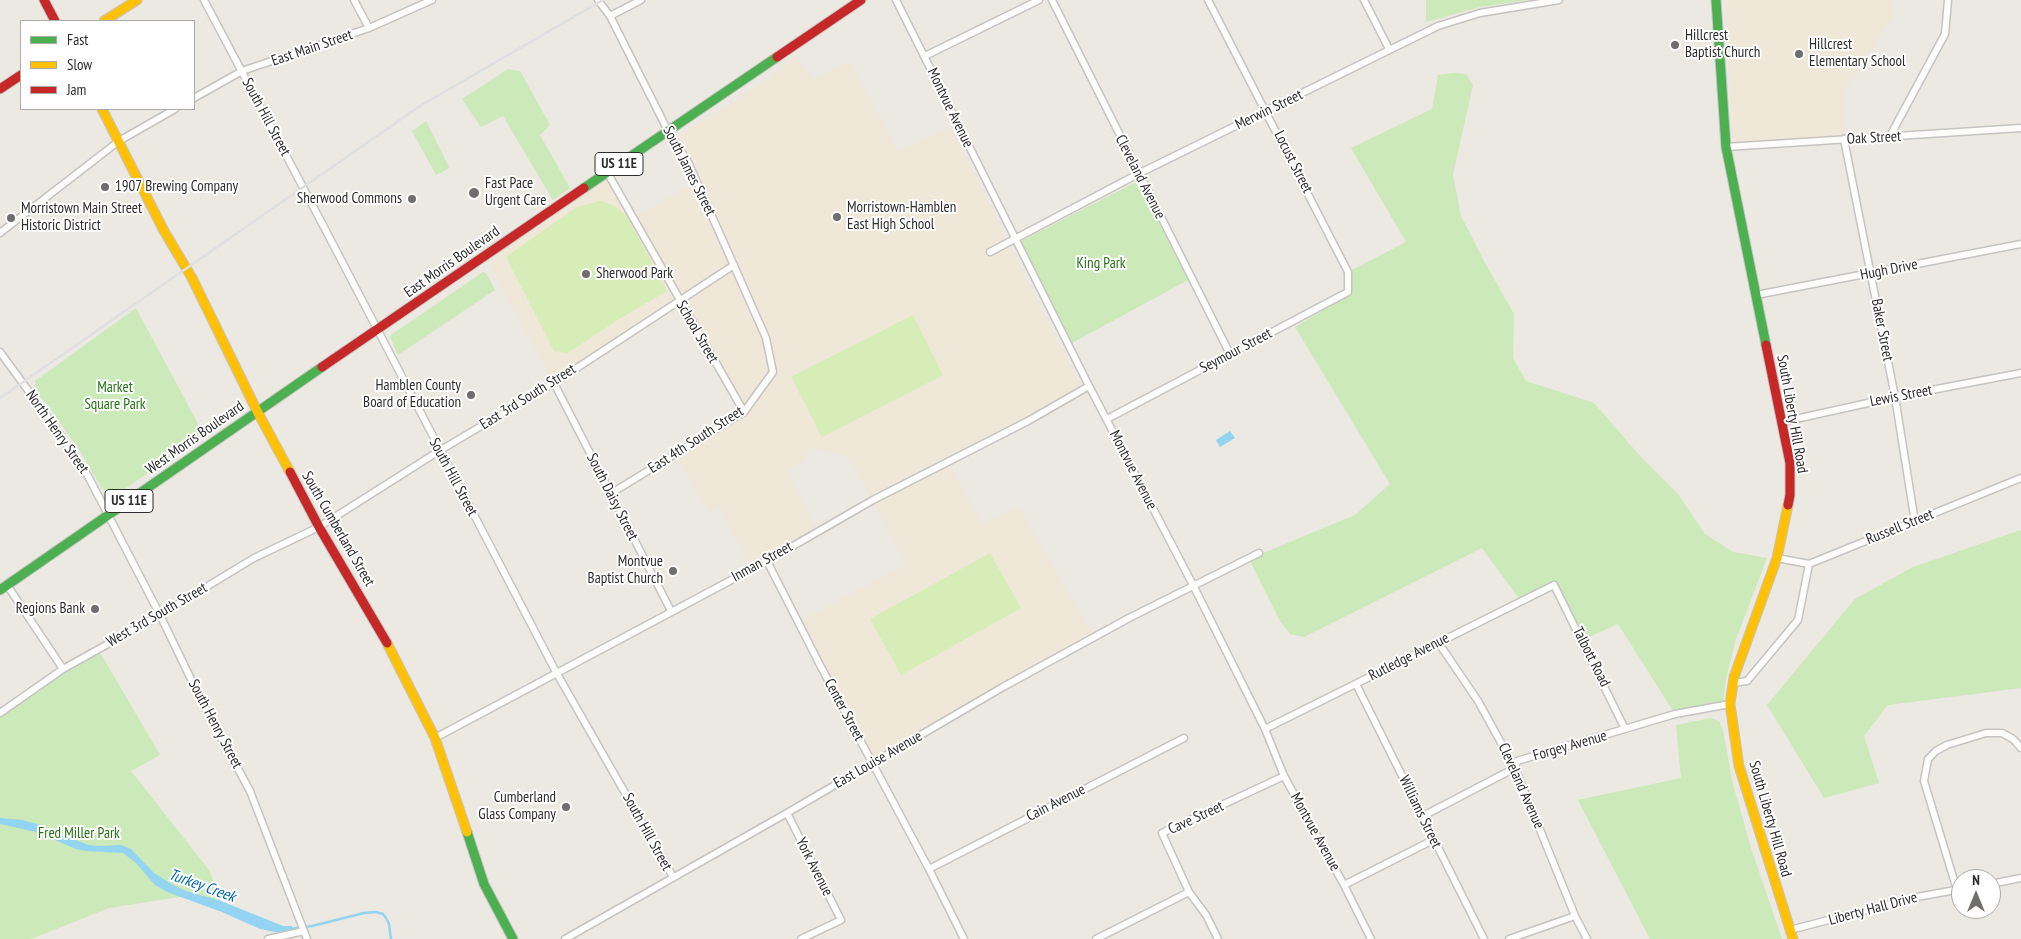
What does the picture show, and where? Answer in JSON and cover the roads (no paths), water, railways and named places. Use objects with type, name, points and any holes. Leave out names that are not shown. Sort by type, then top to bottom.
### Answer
[{"type":"main road","points":[[44,0],[54,20]]},
{"type":"main road","points":[[106,20],[137,0]]},
{"type":"main road","name":"East Morris Boulevard","points":[[257,410],[378,330],[861,0]]},
{"type":"main road","name":"South Liberty Hill Road","points":[[1716,0],[1726,147],[1790,463],[1790,495],[1777,558],[1734,677],[1730,704],[1739,766],[1791,935]]},
{"type":"main road","points":[[0,89],[20,75]]},
{"type":"main road","name":"South Cumberland Street","points":[[103,110],[164,231],[192,278],[257,410],[319,527],[382,632],[435,738],[484,884],[513,939]]},
{"type":"main road","name":"West Morris Boulevard","points":[[3,587],[257,410]]},
{"type":"street","name":"South Hill Street","points":[[204,0],[556,672],[673,878]]},
{"type":"street","points":[[354,0],[369,28]]},
{"type":"street","name":"East Main Street","points":[[195,97],[242,71],[369,28],[432,0]]},
{"type":"street","name":"South James Street","points":[[598,0],[610,16],[668,131],[688,162],[768,347]]},
{"type":"street","points":[[610,16],[641,0]]},
{"type":"street","name":"Montvue Avenue","points":[[896,0],[1089,386],[1193,585],[1265,729],[1284,776],[1371,939]]},
{"type":"street","points":[[925,56],[1039,0]]},
{"type":"street","name":"Cleveland Avenue","points":[[1052,0],[1230,354]]},
{"type":"street","name":"Locust Street","points":[[1208,0],[1348,272]]},
{"type":"street","points":[[1364,0],[1389,49]]},
{"type":"street","name":"Merwin Street","points":[[990,252],[1138,174],[1438,26],[1480,12],[1559,0]]},
{"type":"street","points":[[1888,138],[1945,34],[1948,0]]},
{"type":"street","points":[[0,233],[119,140],[173,110]]},
{"type":"street","name":"Oak Street","points":[[1726,147],[2021,128]]},
{"type":"street","name":"Baker Street","points":[[1844,139],[1895,397],[1915,522]]},
{"type":"street","name":"School Street","points":[[607,172],[744,412]]},
{"type":"street","name":"Hugh Drive","points":[[1756,295],[2021,244]]},
{"type":"street","name":"East 3rd South Street","points":[[319,527],[439,451],[554,383],[734,265]]},
{"type":"street","name":"Seymour Street","points":[[1106,418],[1348,292],[1348,272]]},
{"type":"street","name":"East 4th South Street","points":[[610,494],[744,412],[773,372],[768,347]]},
{"type":"street","name":"North Henry Street","points":[[0,352],[88,476],[108,515]]},
{"type":"street","name":"Lewis Street","points":[[1782,422],[1895,397],[2021,374]]},
{"type":"street","name":"South Daisy Street","points":[[554,383],[671,611]]},
{"type":"street","name":"Inman Street","points":[[435,738],[767,561],[873,500],[1028,421],[1089,386]]},
{"type":"street","name":"Russell Street","points":[[1809,564],[2021,478]]},
{"type":"street","name":"South Henry Street","points":[[108,515],[160,615],[204,706],[250,791],[307,939]]},
{"type":"street","name":"West 3rd South Street","points":[[0,713],[63,669],[160,615],[254,558],[319,527]]},
{"type":"street","name":"East Louise Avenue","points":[[564,939],[787,813],[1003,687],[1193,585],[1259,553]]},
{"type":"street","points":[[1733,683],[1747,681],[1798,620],[1809,564],[1777,558]]},
{"type":"street","name":"Center Street","points":[[767,561],[964,939]]},
{"type":"street","name":"Rutledge Avenue","points":[[1265,729],[1554,585]]},
{"type":"street","name":"Talbott Road","points":[[1554,585],[1626,729]]},
{"type":"street","points":[[3,587],[63,669]]},
{"type":"street","name":"Cleveland Avenue","points":[[1438,642],[1478,701],[1515,768],[1575,916],[1587,939]]},
{"type":"street","name":"Williams Street","points":[[1356,684],[1484,939]]},
{"type":"street","name":"Forgey Avenue","points":[[1423,816],[1515,768],[1517,761],[1675,714],[1730,704]]},
{"type":"street","name":"Liberty Hall Drive","points":[[1953,869],[1924,781],[1928,758],[1947,745],[1986,733],[2002,733],[2013,739],[2021,748]]},
{"type":"street","name":"Cain Avenue","points":[[929,869],[1184,738]]},
{"type":"street","name":"Cave Street","points":[[1218,939],[1206,915],[1189,892],[1162,833],[1284,776]]},
{"type":"street","name":"York Avenue","points":[[787,813],[841,920],[801,939]]},
{"type":"street","points":[[1344,886],[1433,840]]},
{"type":"street","points":[[2001,882],[2021,878]]},
{"type":"street","name":"Liberty Hall Drive","points":[[1791,935],[1917,897],[1951,891]]},
{"type":"street","points":[[1096,939],[1189,892]]},
{"type":"street","points":[[1509,939],[1575,916]]},
{"type":"street","points":[[268,939],[304,931]]},
{"type":"water","points":[[1230,431],[1235,438],[1220,447],[1216,440]]},
{"type":"water","name":"Turkey Creek","points":[[0,818],[22,820],[37,824],[88,845],[121,845],[131,849],[154,873],[173,885],[186,891],[221,901],[283,926],[292,926],[293,930],[280,933],[260,929],[222,912],[167,892],[155,885],[136,863],[123,853],[76,849],[36,832],[0,824]]},
{"type":"waterway","name":"Turkey Creek","points":[[290,929],[376,912],[383,914],[386,918],[389,924],[391,939]]},
{"type":"railway","points":[[0,398],[420,106],[603,0]]},
{"type":"place","name":"Hillcrest Baptist Church","points":[[1675,45]]},
{"type":"place","name":"Hillcrest Elementary School","points":[[1799,54]]},
{"type":"place","name":"1907 Brewing Company","points":[[105,187]]},
{"type":"place","name":"Fast Pace Urgent Care","points":[[474,193]]},
{"type":"place","name":"Sherwood Commons","points":[[412,199]]},
{"type":"place","name":"Morristown-Hamblen East High School","points":[[837,217]]},
{"type":"place","name":"Morristown Main Street Historic District","points":[[11,218]]},
{"type":"place","name":"Sherwood Park","points":[[586,274]]},
{"type":"place","name":"Hamblen County Board of Education","points":[[471,395]]},
{"type":"place","name":"Montvue Baptist Church","points":[[673,571]]},
{"type":"place","name":"Regions Bank","points":[[95,609]]},
{"type":"place","name":"Cumberland Glass Company","points":[[566,807]]},
{"type":"park label","name":"King Park","points":[[1101,264]]},
{"type":"park label","name":"Market Square Park","points":[[115,396]]},
{"type":"park label","name":"Fred Miller Park","points":[[79,834]]}]
